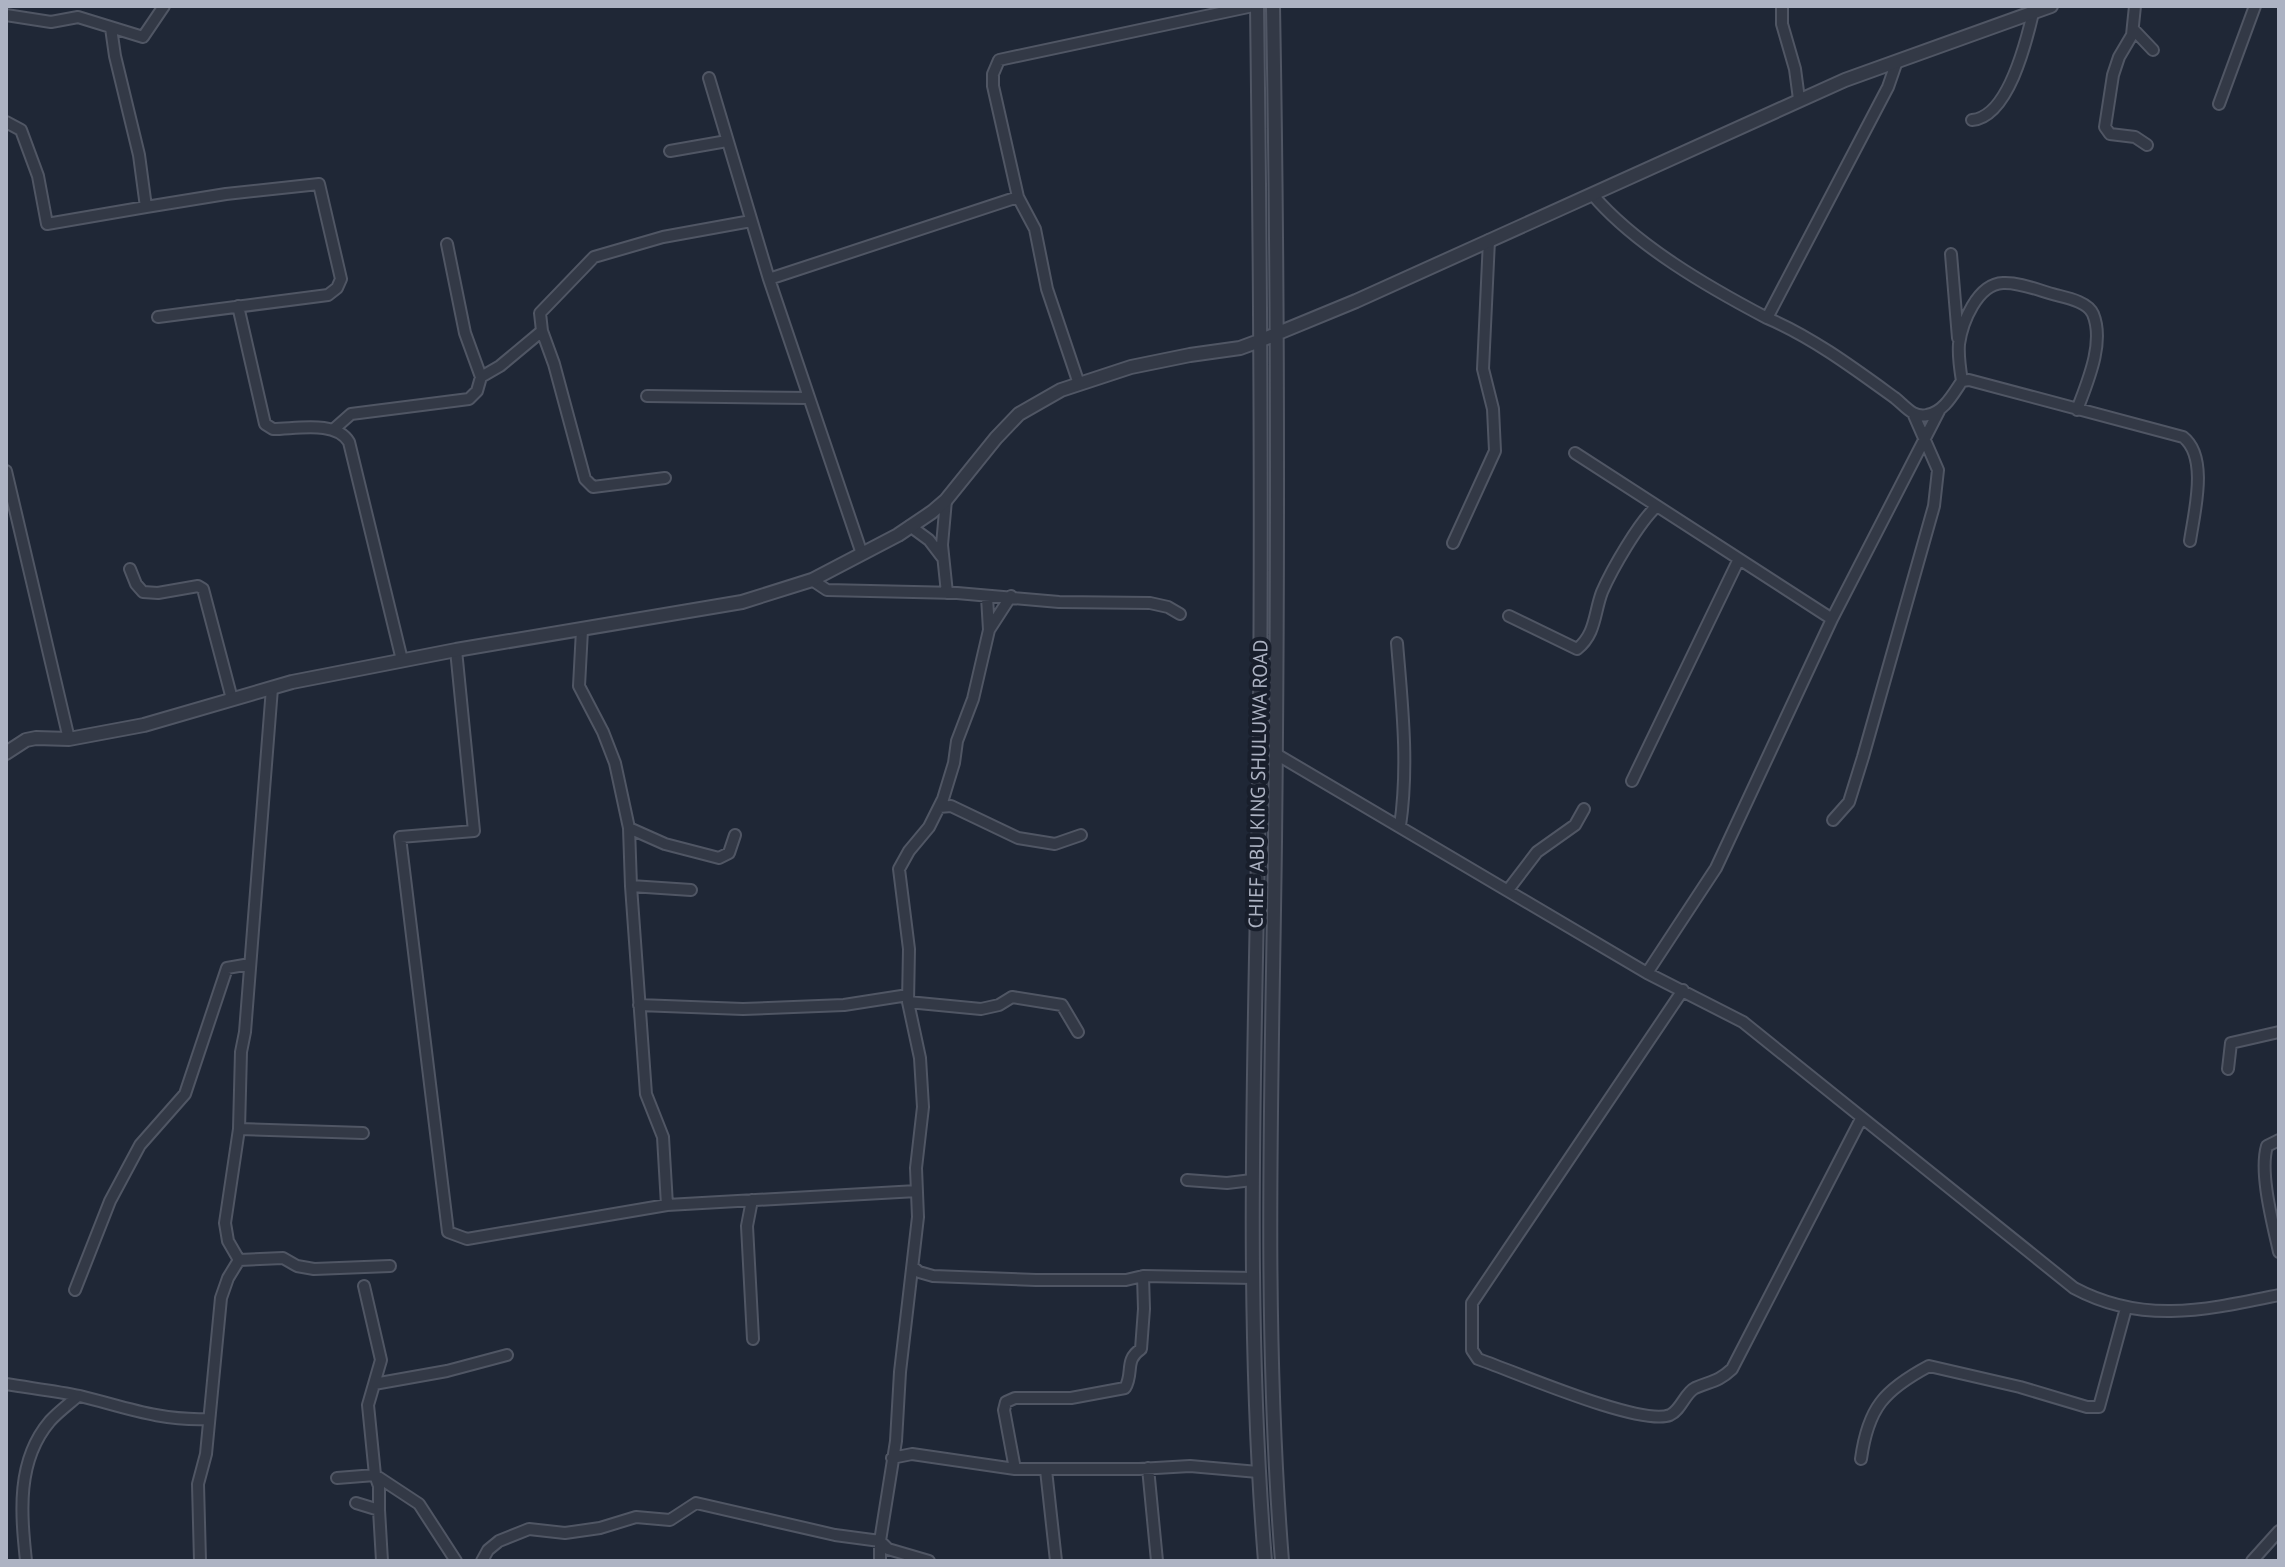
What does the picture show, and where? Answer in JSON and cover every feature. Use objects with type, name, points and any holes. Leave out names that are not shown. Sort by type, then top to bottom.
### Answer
[{"type":"street","points":[[6,15],[51,22],[78,17],[143,37],[164,6]]},
{"type":"street","points":[[1079,384],[1047,289],[1035,229],[1018,197],[993,86],[993,74],[999,60],[1255,6]]},
{"type":"street","name":"CHIEF ABU KING SHULUWA ROAD","points":[[1255,6],[1260,709],[1252,1180],[1258,1472],[1265,1561]]},
{"type":"street","points":[[1273,6],[1279,586],[1269,1289],[1275,1474],[1282,1561]]},
{"type":"street","points":[[1782,6],[1781,17],[1795,69],[1799,99]]},
{"type":"street","points":[[6,753],[36,738],[69,739],[144,725],[272,688],[456,650],[742,602],[812,580],[910,526],[946,500],[1019,414],[1052,394],[1131,367],[1240,348],[1259,341],[1356,301],[1799,99],[2051,6]]},
{"type":"street","points":[[2135,6],[2134,30],[2117,62],[2105,127],[2110,134],[2135,137],[2147,145]]},
{"type":"street","points":[[2219,104],[2255,6]]},
{"type":"street","points":[[1972,120],[1988,115],[2005,95],[2033,13]]},
{"type":"street","points":[[111,28],[139,155],[146,207]]},
{"type":"street","points":[[2134,30],[2153,50]]},
{"type":"street","points":[[1767,318],[1888,87],[1897,61]]},
{"type":"street","points":[[709,78],[769,279],[862,554]]},
{"type":"street","points":[[6,122],[21,130],[38,176],[47,224],[226,194],[319,184],[341,279],[337,288],[328,295],[158,317]]},
{"type":"street","points":[[670,151],[727,141]]},
{"type":"street","points":[[1592,194],[1608,213],[1663,255],[1852,368],[1913,413],[1926,416],[1939,411]]},
{"type":"street","points":[[769,279],[1018,197]]},
{"type":"street","points":[[665,478],[593,487],[585,479],[542,331],[540,313],[594,257],[663,237],[751,221]]},
{"type":"street","points":[[1453,543],[1495,451],[1495,421],[1483,369],[1489,240]]},
{"type":"street","points":[[334,429],[351,414],[469,399],[477,391],[481,377],[465,333],[447,244]]},
{"type":"street","points":[[1647,973],[1716,868],[1832,619],[1925,436],[1962,381],[1951,254]]},
{"type":"street","points":[[1959,344],[1973,306],[1982,294],[2000,282],[2083,304],[2093,314],[2096,342],[2077,410]]},
{"type":"street","points":[[238,306],[265,424],[273,429],[334,429],[343,432],[349,442],[402,660]]},
{"type":"street","points":[[481,377],[500,366],[542,331]]},
{"type":"street","points":[[1962,381],[1997,387],[2179,435],[2188,441],[2198,478],[2190,541]]},
{"type":"street","points":[[647,396],[809,398]]},
{"type":"street","points":[[1833,820],[1849,802],[1934,506],[1938,470],[1913,413]]},
{"type":"street","points":[[1575,453],[1832,619]]},
{"type":"street","points":[[6,471],[69,739]]},
{"type":"street","points":[[946,500],[943,559],[947,593]]},
{"type":"street","points":[[1509,616],[1577,649],[1593,629],[1601,594],[1608,580],[1643,520],[1657,506]]},
{"type":"street","points":[[910,526],[929,540],[943,559]]},
{"type":"street","points":[[1632,781],[1739,559]]},
{"type":"street","points":[[130,569],[143,592],[158,593],[198,586],[203,589],[232,699]]},
{"type":"street","points":[[812,580],[827,590],[1011,596],[1059,602],[1150,603],[1168,607],[1180,614]]},
{"type":"street","points":[[989,630],[1011,596]]},
{"type":"street","points":[[880,1561],[880,1541],[887,1514],[896,1441],[900,1372],[918,1217],[916,1168],[923,1107],[920,1058],[908,998],[909,949],[899,869],[909,851],[945,807],[957,741],[973,699],[989,630],[987,597]]},
{"type":"street","points":[[582,630],[579,686],[615,763],[629,828],[646,1094],[663,1137],[667,1205]]},
{"type":"street","points":[[1397,643],[1405,735],[1404,803],[1400,826]]},
{"type":"street","points":[[456,650],[474,831],[400,837],[448,1232],[467,1239],[667,1205],[917,1191]]},
{"type":"street","points":[[239,1260],[228,1241],[225,1223],[239,1129],[241,1052],[272,688]]},
{"type":"street","points":[[1276,754],[1647,973],[1743,1022],[2074,1288],[2099,1302],[2179,1313],[2279,1295]]},
{"type":"street","points":[[945,807],[1018,838],[1055,844],[1081,835]]},
{"type":"street","points":[[1508,890],[1537,852],[1575,825],[1584,809]]},
{"type":"street","points":[[629,828],[665,844],[719,858],[729,853],[735,835]]},
{"type":"street","points":[[631,886],[691,890]]},
{"type":"street","points":[[75,1290],[110,1201],[140,1145],[185,1094],[227,968],[250,964]]},
{"type":"street","points":[[1256,977],[1273,979]]},
{"type":"street","points":[[1683,990],[1472,1303],[1472,1350],[1478,1359],[1626,1413],[1654,1418],[1673,1414],[1693,1389],[1720,1380],[1732,1369],[1861,1119]]},
{"type":"street","points":[[639,1005],[743,1009],[844,1005],[908,998],[981,1009],[999,1005],[1012,997],[1022,997],[1062,1005],[1078,1032]]},
{"type":"street","points":[[2228,1069],[2231,1043],[2279,1032]]},
{"type":"street","points":[[239,1129],[363,1133]]},
{"type":"street","points":[[2279,1140],[2267,1146],[2264,1161],[2279,1252]]},
{"type":"street","points":[[1187,1180],[1227,1183],[1252,1180]]},
{"type":"street","points":[[752,1200],[747,1226],[753,1339]]},
{"type":"street","points":[[239,1260],[283,1258],[297,1266],[314,1269],[390,1266]]},
{"type":"street","points":[[200,1561],[198,1484],[206,1454],[221,1298],[239,1260]]},
{"type":"street","points":[[913,1267],[933,1276],[1036,1280],[1126,1280],[1143,1276],[1254,1278]]},
{"type":"street","points":[[1015,1469],[1004,1410],[1006,1402],[1015,1398],[1071,1398],[1125,1388],[1130,1380],[1129,1361],[1141,1349],[1143,1276]]},
{"type":"street","points":[[364,1286],[381,1360],[368,1405],[375,1475],[379,1486],[382,1561]]},
{"type":"street","points":[[1861,1459],[1864,1437],[1879,1401],[1902,1380],[1929,1366],[2020,1387],[2087,1407],[2099,1407],[2126,1308]]},
{"type":"street","points":[[374,1384],[447,1371],[507,1355]]},
{"type":"street","points":[[6,1384],[78,1396],[150,1416],[208,1419]]},
{"type":"street","points":[[26,1561],[21,1512],[27,1459],[49,1422],[78,1396]]},
{"type":"street","points":[[896,1441],[912,1454]]},
{"type":"street","points":[[892,1458],[912,1454],[1015,1469],[1190,1466],[1258,1472]]},
{"type":"street","points":[[1148,1468],[1157,1561]]},
{"type":"street","points":[[1046,1470],[1056,1561]]},
{"type":"street","points":[[337,1478],[375,1475],[419,1504],[456,1561]]},
{"type":"street","points":[[356,1503],[379,1510]]},
{"type":"street","points":[[482,1561],[488,1550],[499,1541],[529,1529],[565,1533],[600,1528],[636,1517],[670,1520],[696,1503],[835,1535],[880,1541],[888,1549],[929,1561]]},
{"type":"street","points":[[2252,1561],[2279,1531]]}]
